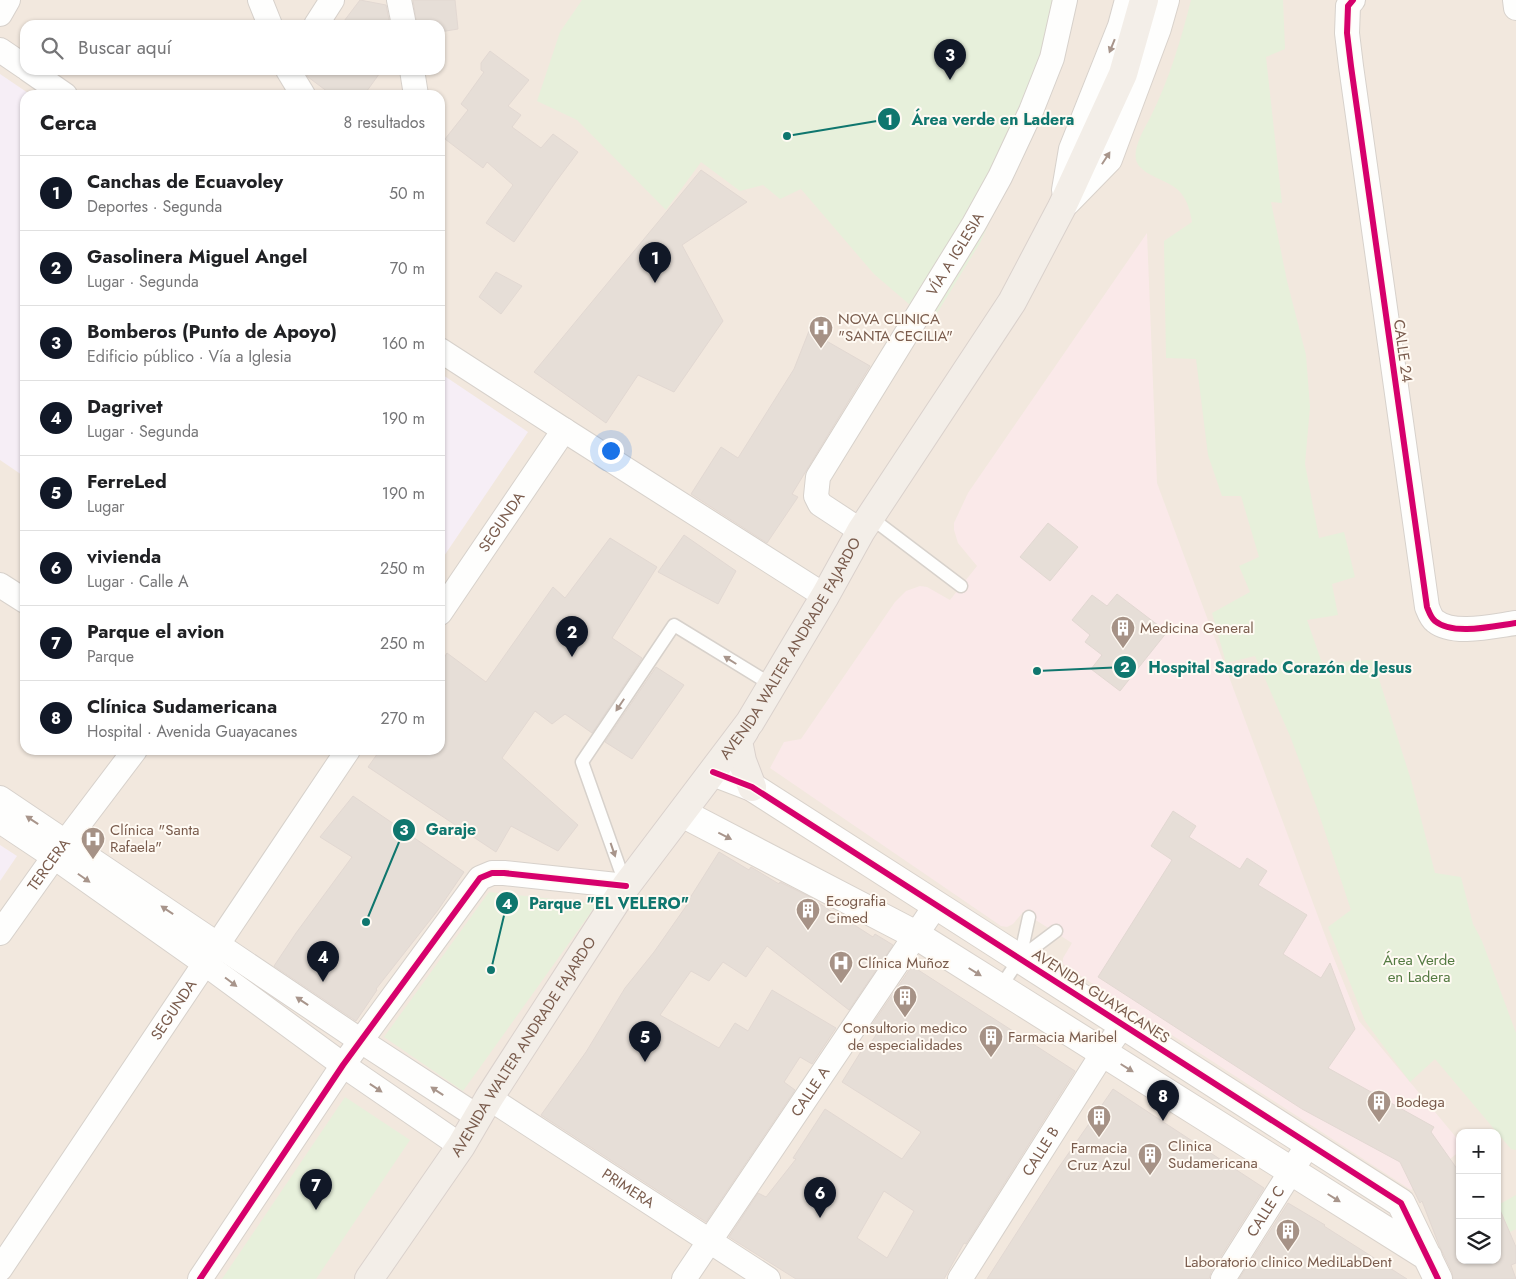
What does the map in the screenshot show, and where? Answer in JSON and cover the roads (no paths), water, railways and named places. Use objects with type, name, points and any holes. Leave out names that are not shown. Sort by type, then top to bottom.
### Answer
[{"type":"main road","name":"AVENIDA WALTER ANDRADE FAJARDO","points":[[369,1279],[461,1146],[626,886],[750,722],[866,524],[1012,302],[1062,207],[1123,74],[1144,0]]},
{"type":"main road","points":[[750,722],[738,741],[742,761],[752,787]]},
{"type":"street","points":[[0,14],[8,0]]},
{"type":"street","points":[[260,0],[268,20]]},
{"type":"street","points":[[319,20],[332,0]]},
{"type":"street","points":[[399,0],[403,20]]},
{"type":"street","name":"VÍA A IGLESIA","points":[[866,524],[820,504],[816,496],[818,477],[959,248],[1000,177],[1031,111],[1052,58],[1064,0]]},
{"type":"street","name":"AVENIDA WALTER ANDRADE FAJARDO","points":[[1062,207],[1071,149],[1120,26],[1127,0]]},
{"type":"street","name":"AVENIDA WALTER ANDRADE FAJARDO","points":[[1062,207],[1108,159],[1157,28],[1165,0]]},
{"type":"street","name":"CALLE 24","points":[[1353,0],[1348,6],[1347,33],[1351,66],[1427,608],[1434,621],[1451,628],[1471,628],[1516,623]]},
{"type":"street","points":[[1515,0],[1516,8]]},
{"type":"street","points":[[0,50],[20,64]]},
{"type":"street","points":[[36,75],[58,90]]},
{"type":"street","points":[[291,75],[300,90]]},
{"type":"street","points":[[413,75],[415,90]]},
{"type":"street","points":[[445,353],[825,596]]},
{"type":"street","name":"SEGUNDA","points":[[445,606],[564,430]]},
{"type":"street","points":[[0,585],[20,598]]},
{"type":"street","name":"TERCERA","points":[[0,933],[131,755]]},
{"type":"street","name":"SEGUNDA","points":[[0,1269],[210,953],[345,755]]},
{"type":"street","name":"AVENIDA GUAYACANES","points":[[713,772],[752,787],[1401,1203],[1433,1268]]},
{"type":"street","points":[[0,798],[60,850],[210,953],[342,1066],[461,1146]]},
{"type":"street","name":"AVENIDA GUAYACANES","points":[[682,813],[916,935],[1292,1172],[1433,1268]]},
{"type":"street","points":[[0,822],[60,850]]},
{"type":"street","points":[[200,1279],[342,1066],[480,878],[492,874],[504,874],[626,886]]},
{"type":"street","name":"CALLE A","points":[[684,1279],[936,905]]},
{"type":"street","name":"PRIMERA","points":[[210,953],[361,1041],[484,1108],[710,1242],[768,1279]]},
{"type":"street","name":"CALLE B","points":[[960,1279],[1103,1053],[1123,1025]]},
{"type":"street","name":"CALLE C","points":[[1222,1279],[1309,1143]]},
{"type":"lane","points":[[866,524],[961,586]]},
{"type":"lane","points":[[626,886],[582,762],[674,625],[772,685]]},
{"type":"lane","points":[[1020,958],[1029,917]]},
{"type":"lane","points":[[1000,988],[1020,958],[1056,931]]},
{"type":"place","name":"Bomberos (Punto de Apoyo)","points":[[950,80]]},
{"type":"place","name":"Área verde en Ladera","points":[[787,136]]},
{"type":"place","name":"Canchas de Ecuavoley","points":[[655,283]]},
{"type":"place","name":"NOVA CLINICA \"SANTA CECILIA\"","points":[[821,349]]},
{"type":"place","name":"Medicina General","points":[[1123,649]]},
{"type":"place","name":"Gasolinera Miguel Angel","points":[[572,657]]},
{"type":"place","name":"Hospital Sagrado Corazón de Jesus","points":[[1037,671]]},
{"type":"place","name":"Clínica \"Santa Rafaela\"","points":[[93,860]]},
{"type":"place","name":"Garaje","points":[[366,922]]},
{"type":"place","name":"Ecografia Cimed","points":[[808,931]]},
{"type":"place","name":"Parque \"EL VELERO\"","points":[[491,970]]},
{"type":"place","name":"Dagrivet","points":[[323,982]]},
{"type":"place","name":"Clínica Muñoz","points":[[841,984]]},
{"type":"place","name":"Consultorio medico de especialidades","points":[[905,1018]]},
{"type":"place","name":"Farmacia Maribel","points":[[991,1058]]},
{"type":"place","name":"FerreLed","points":[[645,1062]]},
{"type":"place","name":"Clínica Sudamericana","points":[[1163,1121]]},
{"type":"place","name":"Bodega","points":[[1379,1123]]},
{"type":"place","name":"Farmacia Cruz Azul","points":[[1099,1138]]},
{"type":"place","name":"Clinica Sudamericana","points":[[1150,1176]]},
{"type":"place","name":"Parque el avion","points":[[316,1210]]},
{"type":"place","name":"vivienda","points":[[820,1218]]},
{"type":"place","name":"Laboratorio clinico MediLabDent","points":[[1288,1252]]},
{"type":"park label","name":"Área Verde en Ladera","points":[[1419,968]]}]
